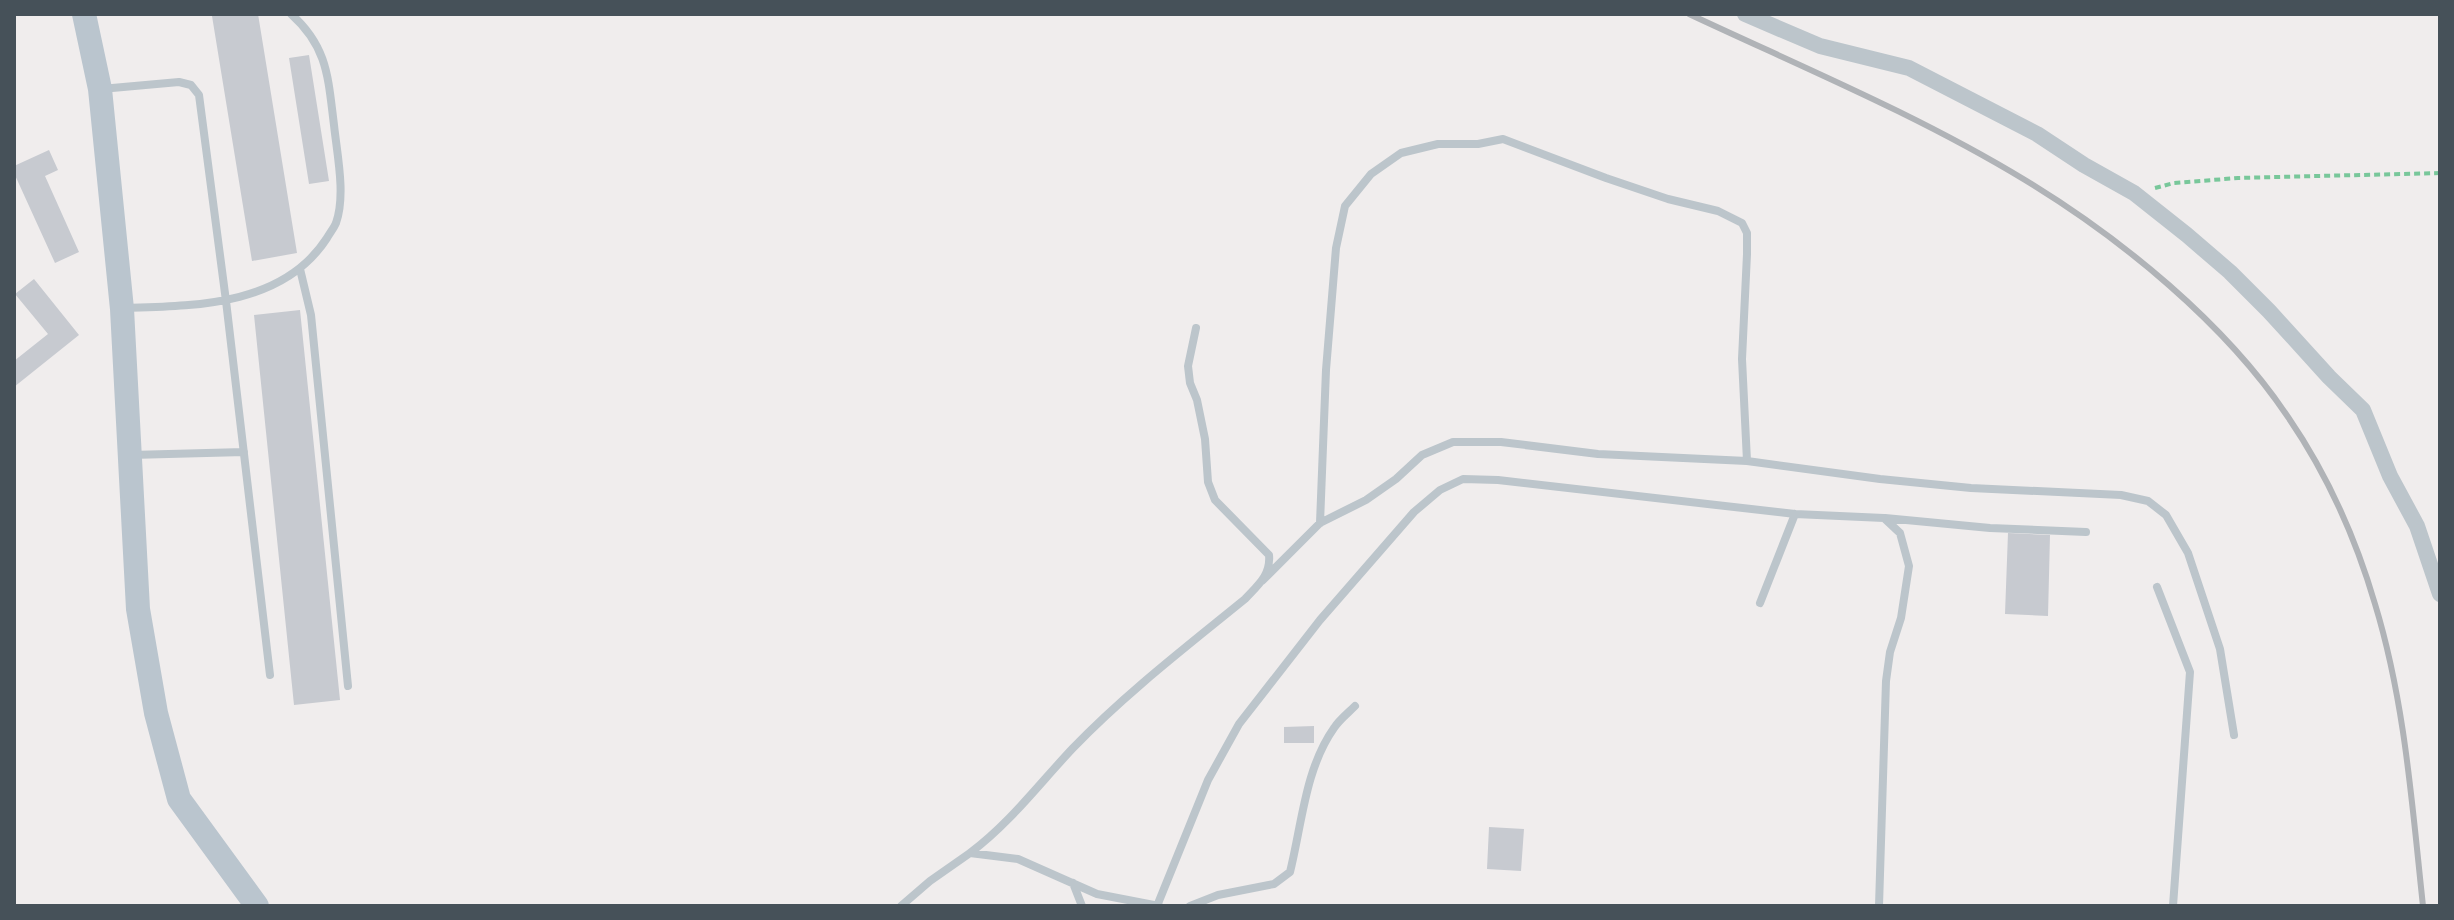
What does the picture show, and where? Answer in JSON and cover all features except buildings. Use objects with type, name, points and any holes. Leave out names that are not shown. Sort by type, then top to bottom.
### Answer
[{"type":"street","points":[[84,14],[100,89],[122,309],[138,609],[156,713],[179,799],[250,903]]},
{"type":"street","points":[[1745,14],[1820,46],[1909,68],[2037,134],[2134,193],[2230,272],[2363,410],[2390,476],[2417,526],[2440,594]]},
{"type":"lane","points":[[122,309],[226,301],[251,295],[300,269],[318,252],[336,223],[341,182],[329,87],[321,51],[291,14]]},
{"type":"lane","points":[[100,89],[179,82],[191,85],[199,95],[270,675]]},
{"type":"lane","points":[[1320,523],[1326,370],[1336,248],[1345,206],[1371,174],[1401,153],[1438,144],[1478,144],[1503,139],[1668,199],[1718,211],[1742,223],[1747,233],[1742,359],[1747,461]]},
{"type":"lane","points":[[300,269],[311,315],[348,686]]},
{"type":"lane","points":[[1196,328],[1188,366],[1205,439],[1208,482],[1215,500],[1269,555],[1270,567],[1262,581]]},
{"type":"lane","points":[[901,906],[930,881],[996,834],[1074,748],[1245,599],[1320,523],[1366,500],[1396,479],[1422,455],[1453,442],[1501,442],[1598,454],[1747,461],[1880,479],[1971,488],[2121,495],[2148,501],[2166,515],[2188,553],[2220,649],[2234,735]]},
{"type":"lane","points":[[130,455],[244,452]]},
{"type":"lane","points":[[970,853],[1018,859],[1097,894],[1158,906],[1208,780],[1239,724],[1320,620],[1414,512],[1440,490],[1463,479],[1498,480],[1795,514],[2086,532]]},
{"type":"lane","points":[[1760,603],[1795,514]]},
{"type":"lane","points":[[1878,906],[1886,681],[1909,566],[1900,533],[1884,518]]},
{"type":"lane","points":[[2157,587],[2190,672],[2173,906]]},
{"type":"lane","points":[[1190,906],[1218,895],[1274,884],[1290,872],[1308,789],[1320,751],[1335,726],[1355,706]]},
{"type":"lane","points":[[1073,883],[1082,906]]},
{"type":"path","points":[[2134,193],[2174,183],[2238,178],[2440,173]]},
{"type":"railway","points":[[1689,14],[1943,134],[2062,203],[2169,285],[2203,316],[2263,382],[2328,484],[2359,555],[2375,604],[2394,678],[2411,792],[2423,906]]}]
